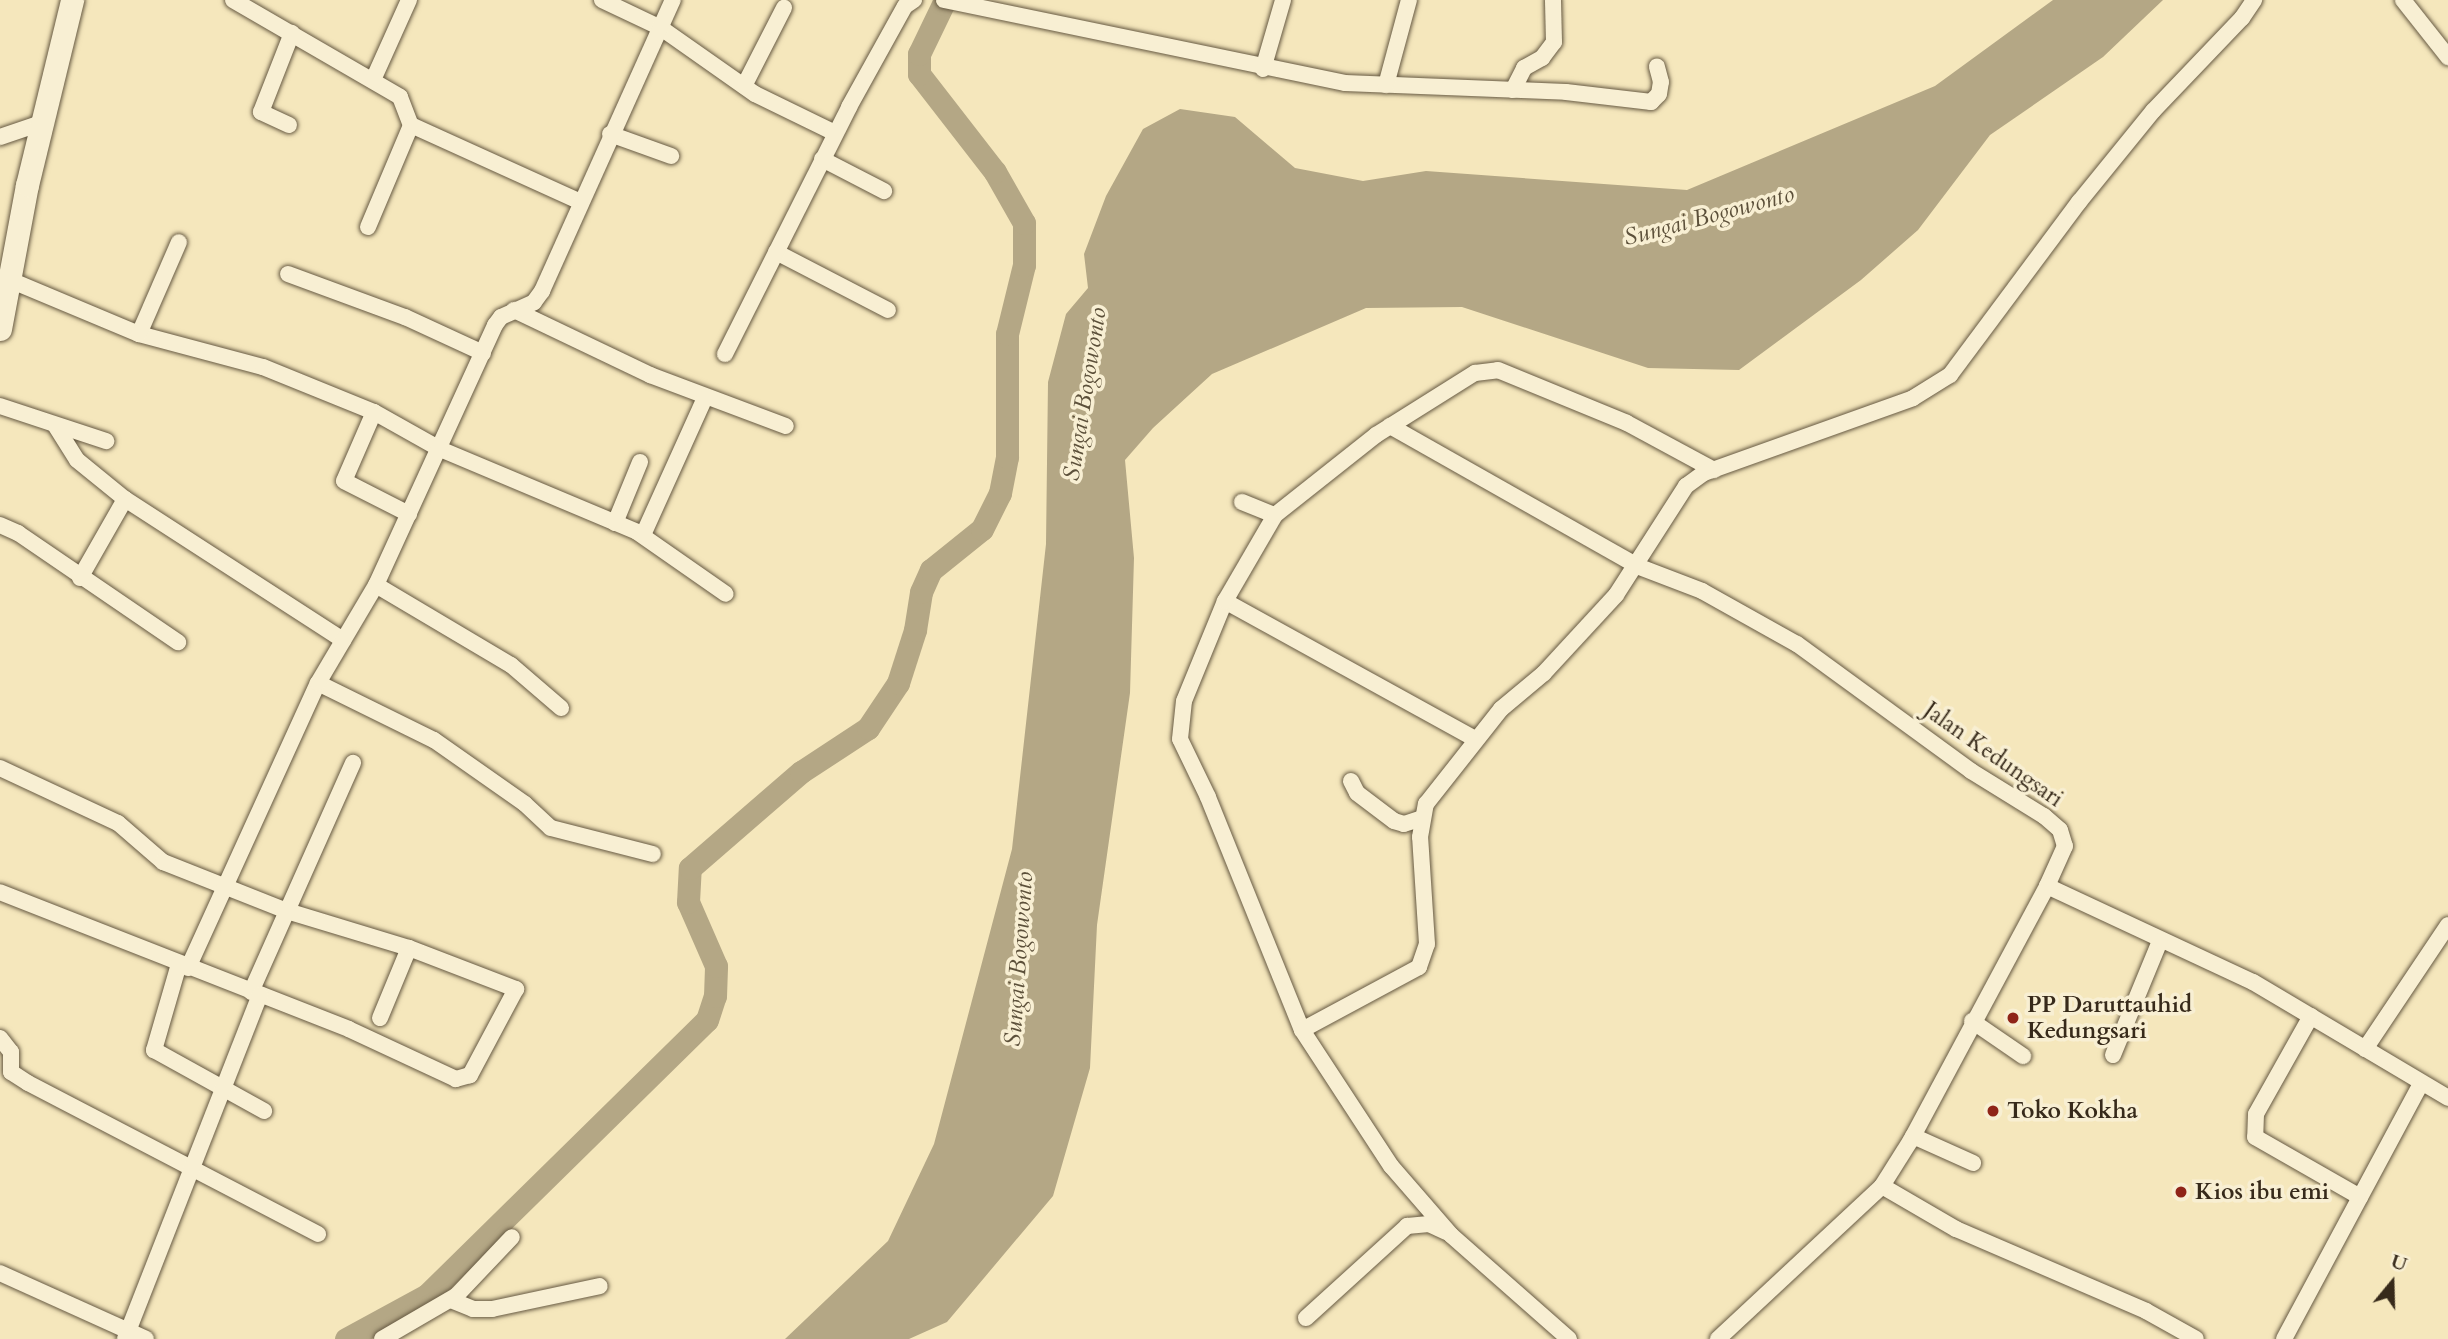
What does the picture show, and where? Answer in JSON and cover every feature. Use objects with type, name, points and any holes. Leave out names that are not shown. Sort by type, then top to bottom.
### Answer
[{"type":"main road","points":[[0,329],[72,0]]},
{"type":"street","points":[[233,0],[400,97],[411,125],[581,202]]},
{"type":"street","points":[[373,80],[409,0]]},
{"type":"street","points":[[602,0],[661,28],[744,86],[835,133]]},
{"type":"street","points":[[264,1111],[154,1050],[184,966],[225,886],[318,683],[376,585],[495,326],[514,310],[534,302],[542,290],[610,134],[673,0]]},
{"type":"street","points":[[724,354],[835,133],[905,6],[914,0]]},
{"type":"street","points":[[944,0],[960,6],[1263,69],[1345,83],[1513,90],[1651,102],[1661,82],[1657,67]]},
{"type":"street","points":[[1263,69],[1283,0]]},
{"type":"street","points":[[1386,85],[1409,0]]},
{"type":"street","points":[[1513,90],[1524,68],[1542,58],[1554,42],[1553,0]]},
{"type":"street","points":[[1302,1030],[1407,974],[1425,956],[1422,818],[1436,788],[1501,709],[1584,633],[1637,566],[1686,486],[1714,470],[1913,398],[1950,375],[2095,182],[2254,0]]},
{"type":"street","points":[[2403,0],[2448,57]]},
{"type":"street","points":[[744,86],[784,8]]},
{"type":"street","points":[[289,125],[261,112],[292,33]]},
{"type":"street","points":[[0,137],[44,122]]},
{"type":"street","points":[[368,227],[411,125]]},
{"type":"street","points":[[610,134],[671,156]]},
{"type":"street","points":[[822,159],[884,191]]},
{"type":"street","points":[[139,334],[179,242]]},
{"type":"street","points":[[776,252],[888,310]]},
{"type":"street","points":[[288,274],[405,317],[483,353]]},
{"type":"street","points":[[10,280],[139,334],[263,367],[374,412],[440,449],[643,535],[726,593]]},
{"type":"street","points":[[514,310],[705,398],[786,426]]},
{"type":"street","points":[[1569,1339],[1451,1236],[1391,1166],[1302,1030],[1208,797],[1180,739],[1184,701],[1225,601],[1275,514],[1329,468],[1475,373],[1498,370],[1627,423],[1714,470]]},
{"type":"street","points":[[643,535],[705,398]]},
{"type":"street","points":[[0,406],[106,441]]},
{"type":"street","points":[[374,412],[344,481],[409,513]]},
{"type":"street","points":[[55,425],[77,460],[125,499],[343,640]]},
{"type":"street","points":[[1390,426],[1637,566]]},
{"type":"street","points":[[615,523],[640,462]]},
{"type":"street","points":[[80,578],[125,499]]},
{"type":"street","points":[[1242,502],[1275,514]]},
{"type":"street","points":[[0,525],[18,533],[80,578],[178,642]]},
{"type":"street","name":"Jalan Kedungsari","points":[[1637,566],[1702,591],[1797,644],[1971,771],[2044,816],[2060,830],[2065,846],[2048,886]]},
{"type":"street","points":[[376,585],[511,665],[561,708]]},
{"type":"street","points":[[1225,601],[1475,739]]},
{"type":"street","points":[[318,683],[434,740],[525,804],[551,828],[653,854]]},
{"type":"street","points":[[127,1335],[223,1088],[287,911],[352,763]]},
{"type":"street","points":[[0,768],[117,823],[163,862],[287,911],[409,948],[516,989],[464,1080],[256,993],[0,892]]},
{"type":"street","points":[[1351,781],[1357,793],[1398,823],[1422,818]]},
{"type":"street","points":[[1718,1339],[1882,1186],[1913,1136],[1972,1021],[2048,886],[2160,941],[2253,982],[2448,1098]]},
{"type":"street","points":[[2365,1049],[2448,926]]},
{"type":"street","points":[[2113,1055],[2160,941]]},
{"type":"street","points":[[380,1018],[409,948]]},
{"type":"street","points":[[2311,1016],[2256,1114],[2255,1137],[2360,1197]]},
{"type":"street","points":[[1972,1021],[2023,1056]]},
{"type":"street","points":[[0,1038],[11,1052],[11,1072],[318,1234]]},
{"type":"street","points":[[2284,1339],[2421,1083]]},
{"type":"street","points":[[1913,1136],[1973,1163]]},
{"type":"street","points":[[1882,1186],[1956,1230],[2146,1311],[2196,1339]]},
{"type":"street","points":[[1306,1318],[1407,1226],[1429,1224],[1451,1236]]},
{"type":"street","points":[[382,1339],[451,1300],[512,1237]]},
{"type":"street","points":[[0,1273],[127,1335],[146,1339]]},
{"type":"street","points":[[451,1300],[473,1309],[492,1309],[600,1286]]},
{"type":"water","name":"Sungai Bogowonto","points":[[2053,0],[2163,0],[2103,57],[1990,135],[1918,230],[1861,280],[1739,370],[1648,368],[1462,307],[1366,308],[1212,374],[1153,428],[1125,460],[1134,558],[1130,693],[1097,925],[1090,1068],[1053,1196],[947,1322],[909,1339],[785,1339],[888,1241],[934,1144],[1012,849],[1046,544],[1048,382],[1066,314],[1088,288],[1084,254],[1106,196],[1143,129],[1180,109],[1235,117],[1295,168],[1363,181],[1426,171],[1687,190],[1935,86]]},
{"type":"waterway","points":[[346,1339],[427,1295],[707,1020],[715,996],[716,966],[688,902],[690,868],[801,772],[868,728],[898,683],[915,630],[921,592],[931,570],[982,529],[1000,493],[1007,457],[1007,334],[1024,265],[1024,223],[995,172],[919,74],[919,54],[945,0]]},
{"type":"place","name":"PP Daruttauhid Kedungsari","points":[[2013,1018]]},
{"type":"place","name":"Toko Kokha","points":[[1993,1111]]},
{"type":"place","name":"Kios ibu emi","points":[[2181,1192]]}]
